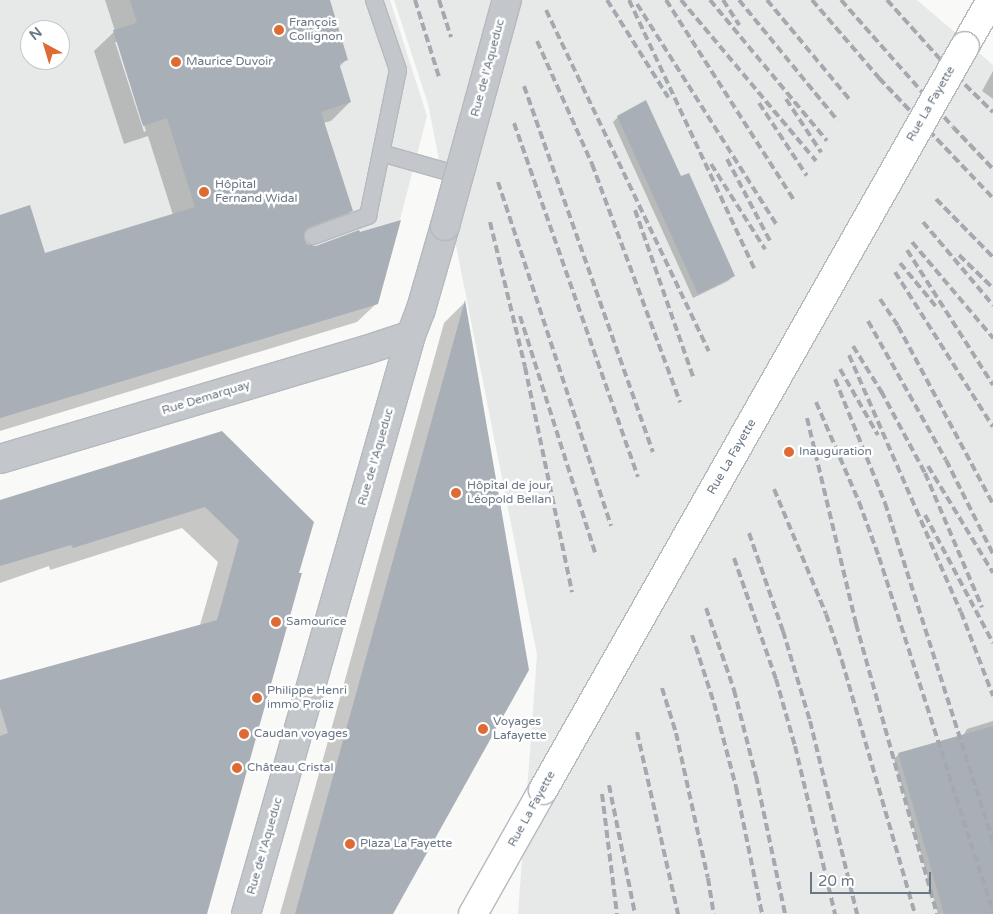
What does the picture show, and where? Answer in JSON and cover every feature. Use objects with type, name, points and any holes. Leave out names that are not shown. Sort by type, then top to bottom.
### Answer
[{"type":"main road","name":"Rue La Fayette","points":[[473,914],[991,0]]},
{"type":"street","name":"Rue de l'Aqueduc","points":[[246,914],[411,335],[421,309],[445,226],[507,0]]},
{"type":"street","name":"Rue Demarquay","points":[[0,459],[357,353],[411,335]]},
{"type":"lane","points":[[313,236],[368,216],[398,70],[374,0]]},
{"type":"lane","points":[[381,153],[459,175]]},
{"type":"shaded area","name":"Hôpital Fernand Widal","points":[[0,0],[390,0],[427,116],[378,304],[0,418]]},
{"type":"shaded area","points":[[394,0],[917,0],[993,65],[993,914],[518,914],[537,655],[428,104]]},
{"type":"building","name":"Hôpital Fernand Widal","points":[[130,0],[330,0],[348,60],[339,63],[351,102],[321,112],[353,211],[309,227],[305,230],[304,239],[307,244],[316,246],[359,230],[360,232],[401,220],[378,304],[0,418],[0,215],[30,205],[45,253],[195,207],[167,118],[143,126],[113,30],[137,23]]},
{"type":"building","points":[[646,100],[681,176],[689,173],[735,276],[698,294],[617,116]]},
{"type":"building","points":[[465,300],[529,670],[393,914],[295,914]]},
{"type":"building","points":[[222,431],[314,522],[299,573],[302,573],[207,914],[0,914],[0,736],[8,733],[0,707],[0,680],[217,620],[239,540],[205,507],[73,548],[71,545],[0,566],[0,500]]},
{"type":"building","points":[[993,726],[993,914],[944,914],[898,753]]},
{"type":"railway","points":[[415,0],[439,77]]},
{"type":"railway","points":[[439,0],[451,37]]},
{"type":"railway","points":[[607,0],[668,97]]},
{"type":"railway","points":[[629,0],[754,268]]},
{"type":"railway","points":[[666,0],[794,200]]},
{"type":"railway","points":[[681,0],[816,161]]},
{"type":"railway","points":[[710,0],[827,141]]},
{"type":"railway","points":[[723,0],[739,25]]},
{"type":"railway","points":[[739,0],[838,121]]},
{"type":"railway","points":[[767,0],[850,100]]},
{"type":"railway","points":[[812,0],[879,78],[993,198]]},
{"type":"railway","points":[[841,0],[953,127],[993,169]]},
{"type":"railway","points":[[887,0],[948,68],[993,112]]},
{"type":"railway","points":[[637,4],[778,227]]},
{"type":"railway","points":[[546,10],[709,351]]},
{"type":"railway","points":[[537,41],[592,164],[680,402]]},
{"type":"railway","points":[[524,86],[653,452]]},
{"type":"railway","points":[[786,99],[821,152]]},
{"type":"railway","points":[[759,103],[807,176]]},
{"type":"railway","points":[[514,123],[638,477]]},
{"type":"railway","points":[[727,159],[770,241]]},
{"type":"railway","points":[[711,164],[765,249]]},
{"type":"railway","points":[[498,182],[611,526]]},
{"type":"railway","points":[[936,199],[993,257]]},
{"type":"railway","points":[[635,210],[693,377]]},
{"type":"railway","points":[[490,222],[525,367],[572,592]]},
{"type":"railway","points":[[923,222],[993,305]]},
{"type":"railway","points":[[912,242],[993,338]]},
{"type":"railway","points":[[907,250],[993,385]]},
{"type":"railway","points":[[959,255],[993,288]]},
{"type":"railway","points":[[900,263],[938,309]]},
{"type":"railway","points":[[895,272],[993,427]]},
{"type":"railway","points":[[880,299],[898,326],[993,504]]},
{"type":"railway","points":[[520,316],[595,552]]},
{"type":"railway","points":[[868,321],[946,460],[993,554]]},
{"type":"railway","points":[[853,346],[884,396]]},
{"type":"railway","points":[[849,355],[961,612],[993,696]]},
{"type":"railway","points":[[840,369],[878,435]]},
{"type":"railway","points":[[835,379],[885,503],[993,842]]},
{"type":"railway","points":[[881,391],[925,473],[982,607]]},
{"type":"railway","points":[[816,402],[859,502],[879,557],[993,913]]},
{"type":"railway","points":[[807,418],[856,624],[937,914]]},
{"type":"railway","points":[[928,466],[993,573]]},
{"type":"railway","points":[[774,489],[826,614],[842,661],[915,914]]},
{"type":"railway","points":[[925,515],[993,643]]},
{"type":"railway","points":[[749,533],[783,631],[810,721],[857,914]]},
{"type":"railway","points":[[734,558],[776,679],[795,746],[835,914]]},
{"type":"railway","points":[[706,608],[734,690],[756,776],[785,914]]},
{"type":"railway","points":[[692,635],[714,703],[736,787],[762,914]]},
{"type":"railway","points":[[662,688],[676,733],[708,878],[714,914]]},
{"type":"railway","points":[[637,732],[678,914]]},
{"type":"railway","points":[[609,785],[635,914]]},
{"type":"railway","points":[[602,794],[617,914]]},
{"type":"place","name":"François Collignon","points":[[279,30]]},
{"type":"place","name":"Maurice Duvoir","points":[[176,62]]},
{"type":"place","name":"Hôpital Fernand Widal","points":[[204,192]]},
{"type":"place","name":"Inauguration","points":[[789,452]]},
{"type":"place","name":"Hôpital de jour Léopold Bellan","points":[[456,493]]},
{"type":"place","name":"Samourïce","points":[[276,622]]},
{"type":"place","name":"Philippe Henri immo Proliz","points":[[257,698]]},
{"type":"place","name":"Voyages Lafayette","points":[[483,729]]},
{"type":"place","name":"Caudan voyages","points":[[244,734]]},
{"type":"place","name":"Château Cristal","points":[[237,768]]},
{"type":"place","name":"Plaza La Fayette","points":[[350,844]]}]
